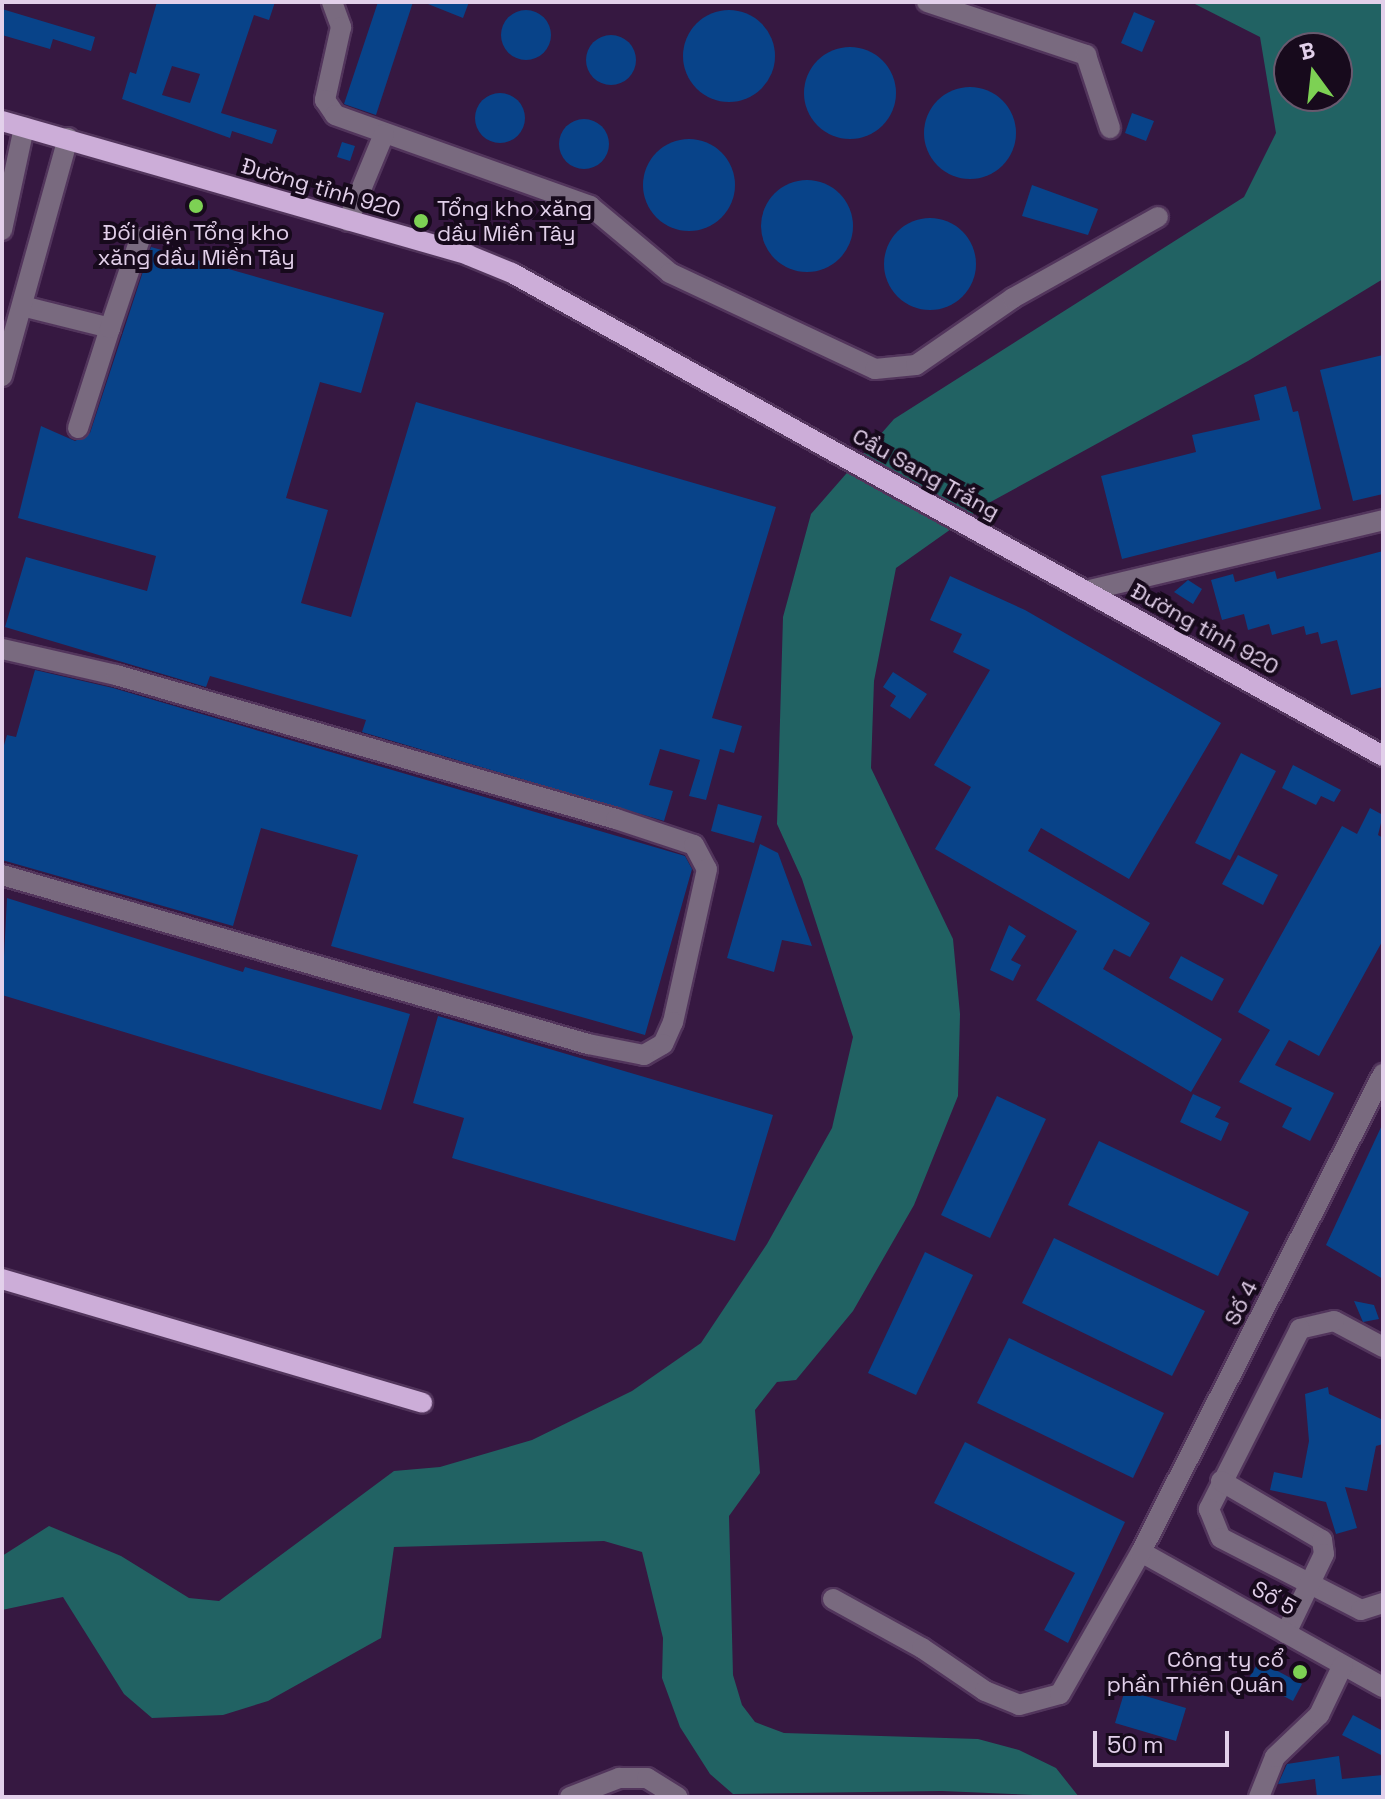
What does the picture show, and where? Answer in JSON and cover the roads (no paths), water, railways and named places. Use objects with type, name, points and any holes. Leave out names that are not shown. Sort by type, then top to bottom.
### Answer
[{"type":"main road","name":"Đường tỉnh 920","points":[[2,121],[348,221],[512,273],[824,445]]},
{"type":"main road","name":"Cầu Sang Trắng","points":[[824,445],[1003,544]]},
{"type":"main road","name":"Đường tỉnh 920","points":[[1003,544],[1383,756]]},
{"type":"main road","points":[[2,1279],[422,1403]]},
{"type":"street","points":[[332,2],[341,27],[325,100],[335,115],[590,206],[670,273],[875,369],[916,365],[1013,298],[1158,217]]},
{"type":"street","points":[[927,2],[1086,55],[1110,128]]},
{"type":"street","points":[[2,230],[24,127]]},
{"type":"street","points":[[348,221],[384,134]]},
{"type":"street","points":[[2,376],[68,138]]},
{"type":"street","points":[[78,428],[140,239]]},
{"type":"street","points":[[22,306],[110,328]]},
{"type":"street","points":[[1086,591],[1383,520]]},
{"type":"street","points":[[2,649],[116,675],[616,819],[694,845],[707,869],[673,1022],[663,1044],[644,1055],[588,1044],[2,875]]},
{"type":"street","name":"Số 4","points":[[833,1599],[922,1648],[985,1691],[1019,1705],[1037,1704],[1060,1694],[1141,1552],[1383,1074]]},
{"type":"street","points":[[1383,1347],[1334,1321],[1300,1329],[1209,1509],[1221,1538],[1361,1610],[1383,1603]]},
{"type":"street","points":[[1221,1481],[1322,1540],[1324,1554],[1286,1633]]},
{"type":"street","name":"Số 5","points":[[1141,1552],[1383,1687]]},
{"type":"street","points":[[1259,1797],[1275,1757],[1319,1715],[1343,1665]]},
{"type":"street","points":[[570,1797],[633,1778],[647,1778],[678,1797]]},
{"type":"place","name":"Đối diện Tổng kho xăng dầu Miền Tây","points":[[196,206]]},
{"type":"place","name":"Tổng kho xăng dầu Miền Tây","points":[[421,221]]},
{"type":"place","name":"Công ty cổ phần Thiên Quân","points":[[1300,1672]]}]
